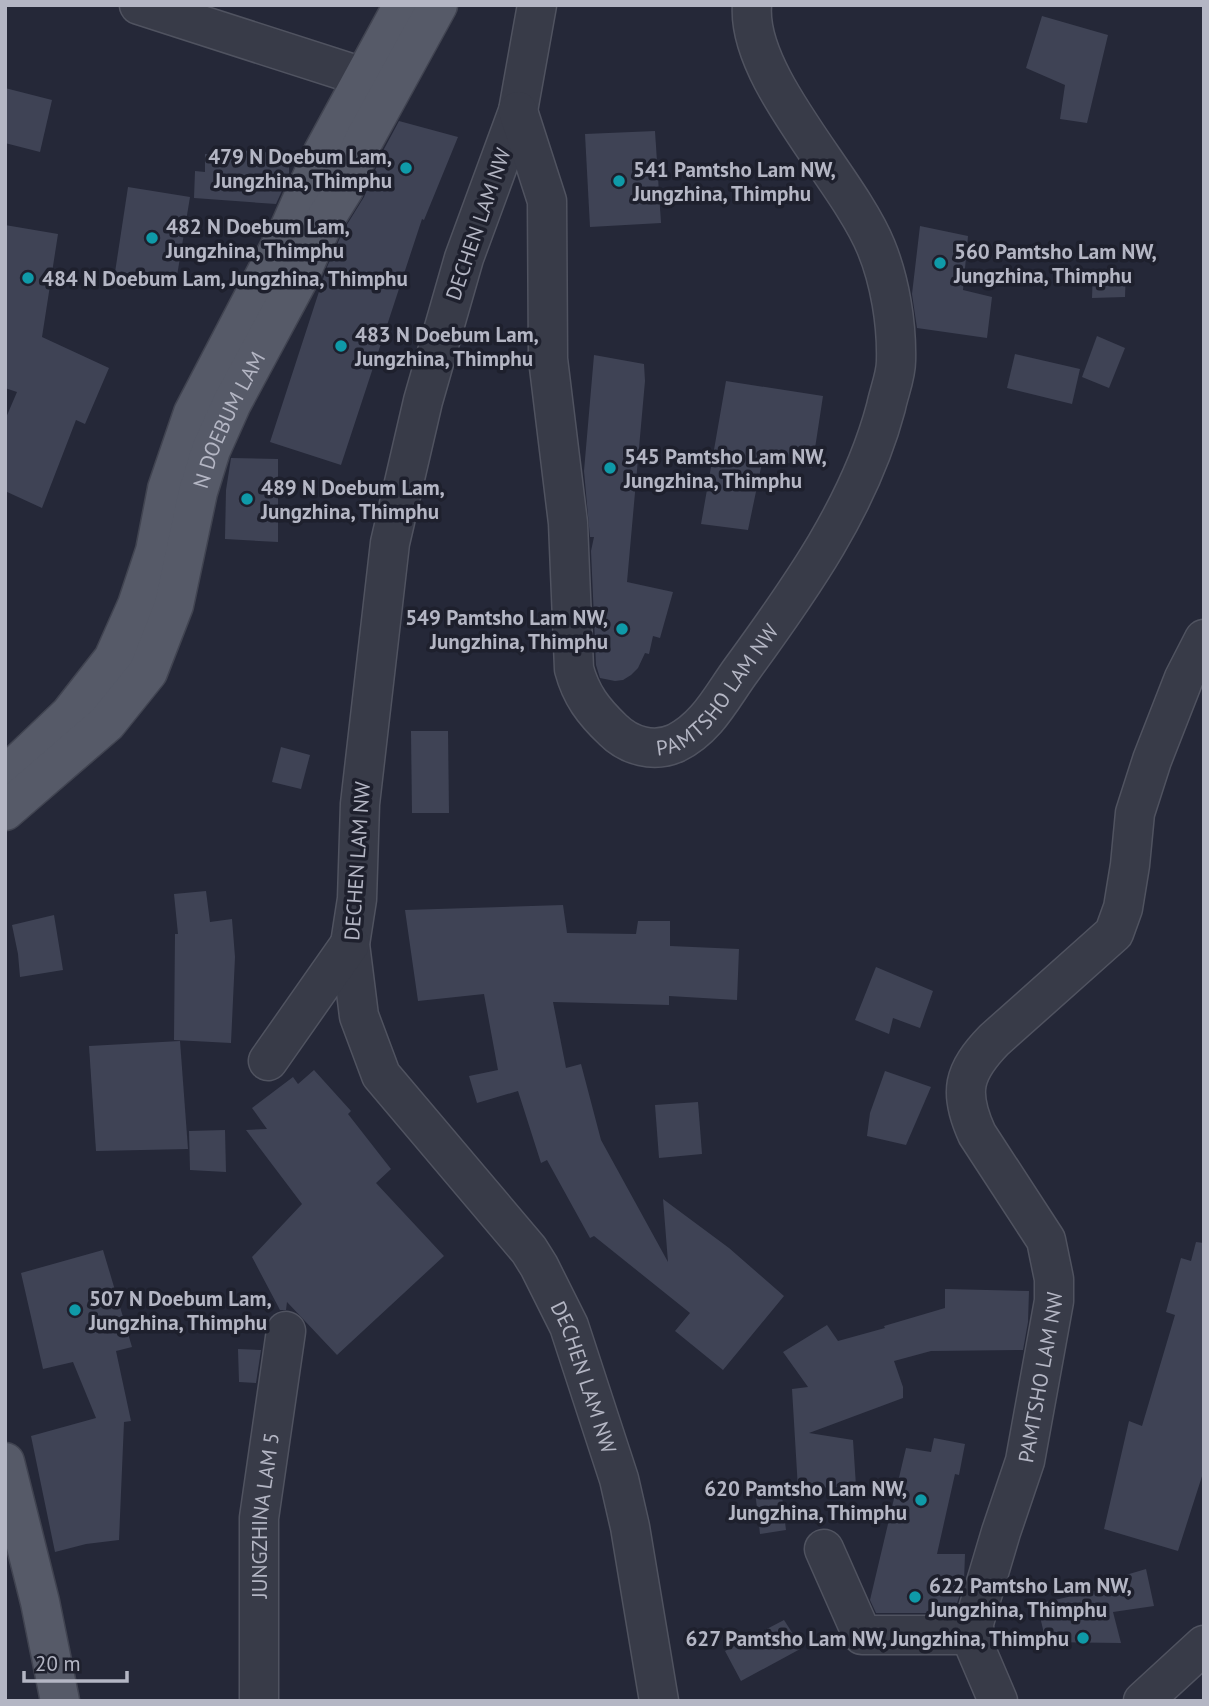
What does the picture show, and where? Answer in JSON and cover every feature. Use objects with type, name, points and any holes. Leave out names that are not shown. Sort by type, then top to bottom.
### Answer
[{"type":"main road","name":"N DOEBUM LAM","points":[[5,775],[70,714],[113,659],[137,605],[155,551],[167,489],[193,413],[289,229],[323,152],[402,5]]},
{"type":"main road","name":"N DOEBUM LAM","points":[[5,811],[107,723],[148,672],[174,605],[198,492],[211,450],[232,403],[298,279],[324,221],[344,189],[364,140],[438,5]]},
{"type":"main road","points":[[5,1462],[40,1602],[60,1701]]},
{"type":"main road","points":[[5,1557],[37,1701]]},
{"type":"street","points":[[139,5],[363,77]]},
{"type":"street","name":"DECHEN LAM NW","points":[[537,5],[518,111],[464,258],[423,401],[390,543],[360,804],[357,899],[350,944],[359,1016],[381,1075],[529,1250],[569,1326],[619,1479],[630,1527],[659,1701]]},
{"type":"street","name":"PAMTSHO LAM NW","points":[[518,111],[547,201],[548,359],[568,523],[570,613],[577,678],[587,702],[617,734],[634,744],[650,748],[674,744],[695,731],[712,714],[799,591],[847,507],[876,444],[896,363],[889,290],[876,247],[853,202],[788,105],[770,71],[757,44],[751,16],[752,5]]},
{"type":"street","name":"PAMTSHO LAM NW","points":[[998,1701],[975,1647],[974,1623],[1001,1532],[1026,1461],[1054,1301],[1054,1279],[1046,1240],[977,1134],[968,1115],[967,1074],[976,1058],[994,1040],[1114,933],[1123,908],[1135,813],[1152,760],[1184,678],[1204,639]]},
{"type":"street","points":[[268,1061],[350,944]]},
{"type":"street","name":"JUNGZHINA LAM 5","points":[[259,1701],[259,1518],[286,1331]]},
{"type":"street","points":[[824,1549],[862,1635],[974,1635]]},
{"type":"street","points":[[1143,1701],[1204,1645]]},
{"type":"building","points":[[1042,16],[1108,35],[1087,123],[1060,119],[1065,85],[1026,68]]},
{"type":"building","points":[[5,88],[52,100],[40,152],[5,143]]},
{"type":"building","name":"483 N Doebum Lam, Jungzhina, Thimphu","points":[[399,121],[458,137],[424,220],[422,219],[341,465],[270,442],[327,267],[343,231],[364,197]]},
{"type":"building","name":"541 Pamtsho Lam NW, Jungzhina, Thimphu","points":[[655,131],[661,223],[590,227],[585,134]]},
{"type":"building","points":[[238,150],[289,154],[289,175],[276,204],[194,198],[195,171],[205,172],[205,154],[237,157]]},
{"type":"building","name":"482 N Doebum Lam, Jungzhina, Thimphu","points":[[128,187],[190,197],[175,288],[114,279]]},
{"type":"building","points":[[5,225],[58,234],[42,337],[109,368],[85,424],[76,420],[42,508],[5,491],[5,420],[17,392],[5,388]]},
{"type":"building","name":"560 Pamtsho Lam NW, Jungzhina, Thimphu","points":[[920,226],[968,236],[963,290],[992,297],[987,338],[917,328],[912,294]]},
{"type":"building","points":[[1126,269],[1125,297],[1092,298],[1093,271]]},
{"type":"building","points":[[1097,336],[1125,348],[1109,388],[1082,377]]},
{"type":"building","points":[[1015,354],[1080,369],[1072,404],[1007,388]]},
{"type":"building","points":[[594,355],[644,364],[645,381],[627,582],[673,592],[660,638],[653,636],[649,654],[645,653],[638,668],[631,675],[615,681],[600,678],[596,665],[591,551],[594,537],[590,537],[584,471]]},
{"type":"building","points":[[726,381],[823,396],[812,468],[763,458],[748,530],[701,524]]},
{"type":"building","name":"489 N Doebum Lam, Jungzhina, Thimphu","points":[[231,458],[278,459],[278,542],[225,539],[226,490]]},
{"type":"building","points":[[411,731],[448,731],[449,813],[412,813]]},
{"type":"building","points":[[281,747],[310,755],[301,789],[272,782]]},
{"type":"building","points":[[206,891],[210,922],[232,919],[235,957],[231,1043],[174,1040],[175,934],[178,934],[174,894]]},
{"type":"building","points":[[563,905],[567,933],[636,934],[638,921],[670,921],[670,946],[739,949],[737,1000],[669,996],[669,1005],[553,1002],[566,1068],[581,1064],[601,1140],[668,1262],[663,1199],[729,1248],[784,1296],[723,1370],[675,1331],[690,1313],[594,1236],[590,1238],[547,1160],[541,1163],[518,1091],[477,1103],[469,1076],[498,1070],[484,994],[418,1001],[405,910]]},
{"type":"building","points":[[54,915],[63,970],[20,977],[12,925]]},
{"type":"building","points":[[876,967],[933,991],[920,1028],[893,1018],[889,1034],[855,1020]]},
{"type":"building","points":[[180,1041],[188,1149],[96,1151],[89,1046]]},
{"type":"building","points":[[314,1070],[351,1111],[348,1114],[391,1169],[376,1183],[444,1256],[337,1355],[287,1302],[286,1310],[280,1310],[252,1257],[302,1204],[246,1130],[267,1129],[252,1108],[293,1077],[298,1084]]},
{"type":"building","points":[[885,1071],[931,1087],[906,1145],[867,1136],[870,1113]]},
{"type":"building","points":[[698,1102],[702,1154],[659,1158],[655,1105]]},
{"type":"building","points":[[225,1130],[226,1172],[190,1170],[189,1131]]},
{"type":"building","points":[[1196,1242],[1204,1243],[1204,1470],[1178,1551],[1104,1529],[1129,1421],[1142,1426],[1175,1315],[1166,1312],[1181,1258],[1191,1261]]},
{"type":"building","points":[[103,1250],[132,1347],[116,1351],[131,1421],[124,1422],[119,1540],[86,1544],[55,1552],[31,1436],[96,1418],[73,1362],[43,1369],[21,1273]]},
{"type":"building","points":[[945,1289],[1029,1291],[1028,1322],[1023,1350],[931,1351],[894,1361],[903,1387],[903,1398],[809,1433],[853,1440],[856,1486],[798,1489],[792,1389],[808,1387],[783,1352],[827,1325],[838,1341],[945,1308]]},
{"type":"building","points":[[238,1349],[261,1350],[256,1383],[239,1382]]},
{"type":"building","points":[[934,1438],[965,1444],[959,1475],[955,1474],[937,1554],[965,1554],[964,1581],[954,1613],[876,1613],[870,1600],[906,1448],[931,1452]]},
{"type":"building","points":[[781,1488],[786,1530],[760,1534],[755,1491]]},
{"type":"building","points":[[1146,1569],[1154,1606],[1113,1612],[1121,1643],[1046,1642],[1037,1604],[1121,1585],[1119,1577]]},
{"type":"building","points":[[784,1620],[802,1648],[741,1681],[725,1651]]},
{"type":"place","name":"479 N Doebum Lam, Jungzhina, Thimphu","points":[[406,168]]},
{"type":"place","name":"541 Pamtsho Lam NW, Jungzhina, Thimphu","points":[[619,181]]},
{"type":"place","name":"482 N Doebum Lam, Jungzhina, Thimphu","points":[[152,238]]},
{"type":"place","name":"560 Pamtsho Lam NW, Jungzhina, Thimphu","points":[[940,263]]},
{"type":"place","name":"484 N Doebum Lam, Jungzhina, Thimphu","points":[[28,278]]},
{"type":"place","name":"483 N Doebum Lam, Jungzhina, Thimphu","points":[[341,346]]},
{"type":"place","name":"545 Pamtsho Lam NW, Jungzhina, Thimphu","points":[[610,468]]},
{"type":"place","name":"489 N Doebum Lam, Jungzhina, Thimphu","points":[[247,499]]},
{"type":"place","name":"549 Pamtsho Lam NW, Jungzhina, Thimphu","points":[[622,629]]},
{"type":"place","name":"507 N Doebum Lam, Jungzhina, Thimphu","points":[[75,1310]]},
{"type":"place","name":"620 Pamtsho Lam NW, Jungzhina, Thimphu","points":[[921,1500]]},
{"type":"place","name":"622 Pamtsho Lam NW, Jungzhina, Thimphu","points":[[915,1597]]},
{"type":"place","name":"627 Pamtsho Lam NW, Jungzhina, Thimphu","points":[[1083,1638]]}]
